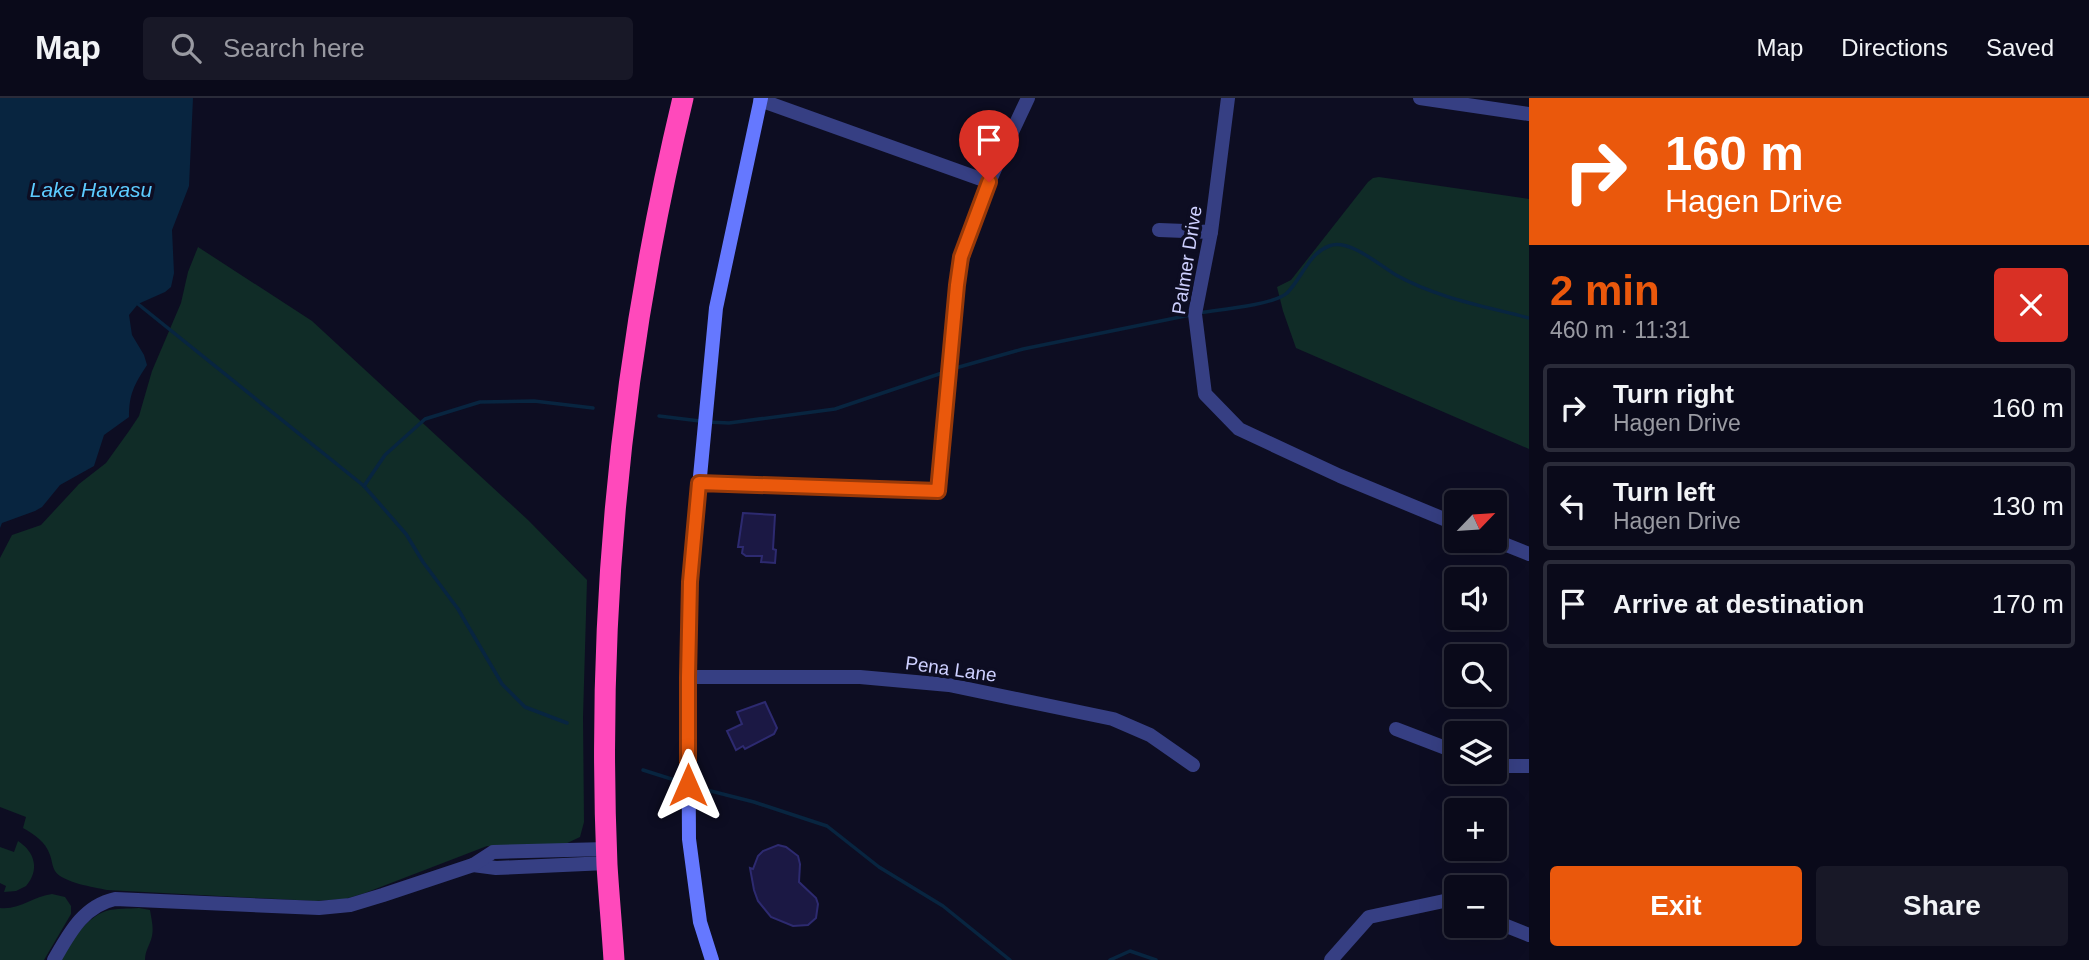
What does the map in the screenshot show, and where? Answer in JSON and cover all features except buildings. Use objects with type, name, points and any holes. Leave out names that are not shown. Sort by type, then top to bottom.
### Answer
[{"type":"highway","points":[[614,960],[607,856],[607,681],[613,550],[631,374],[661,199],[683,98]]},
{"type":"main road","points":[[712,960],[701,922],[689,839],[690,582],[716,308],[761,99]]},
{"type":"street","points":[[699,483],[938,491],[961,257],[989,182],[1028,98]]},
{"type":"street","name":"Palmer Drive","points":[[1228,98],[1211,232],[1195,314],[1205,394],[1239,429],[1340,476],[1444,519]]},
{"type":"street","points":[[1420,98],[1529,114]]},
{"type":"street","points":[[761,99],[989,182]]},
{"type":"street","points":[[1159,230],[1211,232]]},
{"type":"street","points":[[1507,545],[1529,554]]},
{"type":"street","name":"Pena Lane","points":[[688,677],[860,677],[949,685],[1113,719],[1150,735],[1193,765]]},
{"type":"street","points":[[1396,729],[1444,747]]},
{"type":"street","points":[[1507,766],[1529,766]]},
{"type":"street","points":[[54,960],[79,921],[93,908],[108,901],[319,908],[350,905],[473,865],[496,868],[607,856]]},
{"type":"street","points":[[1331,960],[1369,917],[1444,901]]},
{"type":"street","points":[[1507,927],[1529,935]]},
{"type":"green space","points":[[1379,177],[1529,199],[1529,449],[1296,348],[1277,287],[1291,280],[1368,182]]},
{"type":"green space","points":[[198,247],[312,321],[528,520],[587,580],[583,717],[584,822],[580,837],[561,846],[487,846],[365,893],[345,899],[315,901],[107,890],[79,884],[65,879],[55,871],[45,846],[23,828],[26,817],[0,807],[0,558],[12,535],[41,525],[79,484],[106,463],[139,416],[152,371],[181,303],[188,272]]},
{"type":"green space","points":[[18,841],[32,856],[33,874],[26,886],[16,891],[4,892],[6,886],[0,883],[0,847],[14,852]]},
{"type":"green space","points":[[52,894],[65,897],[71,906],[71,914],[44,960],[0,960],[0,908],[14,907]]},
{"type":"green space","points":[[110,910],[150,910],[153,930],[145,960],[62,960],[74,938],[99,914]]},
{"type":"water","name":"Lake Havasu","points":[[0,98],[193,98],[189,186],[172,230],[174,273],[171,287],[138,304],[129,315],[132,335],[147,365],[133,390],[129,417],[104,435],[94,466],[60,485],[42,507],[2,523],[0,528]]},
{"type":"waterway","points":[[1198,313],[1258,304],[1280,297],[1287,293],[1316,255],[1329,246],[1337,245],[1355,249],[1396,275],[1428,290],[1529,318]]},
{"type":"waterway","points":[[138,304],[364,486],[406,534],[458,609],[502,684],[525,707],[567,723]]},
{"type":"waterway","points":[[952,369],[1023,349],[1190,315]]},
{"type":"waterway","points":[[708,422],[729,423],[835,409],[945,372]]},
{"type":"waterway","points":[[364,486],[385,455],[425,419],[480,402],[534,401],[593,408]]},
{"type":"waterway","points":[[659,416],[700,421]]},
{"type":"waterway","points":[[643,770],[684,783]]},
{"type":"waterway","points":[[691,786],[754,802],[827,826],[879,867],[943,906],[1010,960]]},
{"type":"waterway","points":[[1110,960],[1130,951],[1156,960]]},
{"type":"route","points":[[688,785],[690,582],[699,483],[938,491],[961,257],[989,182]]}]
